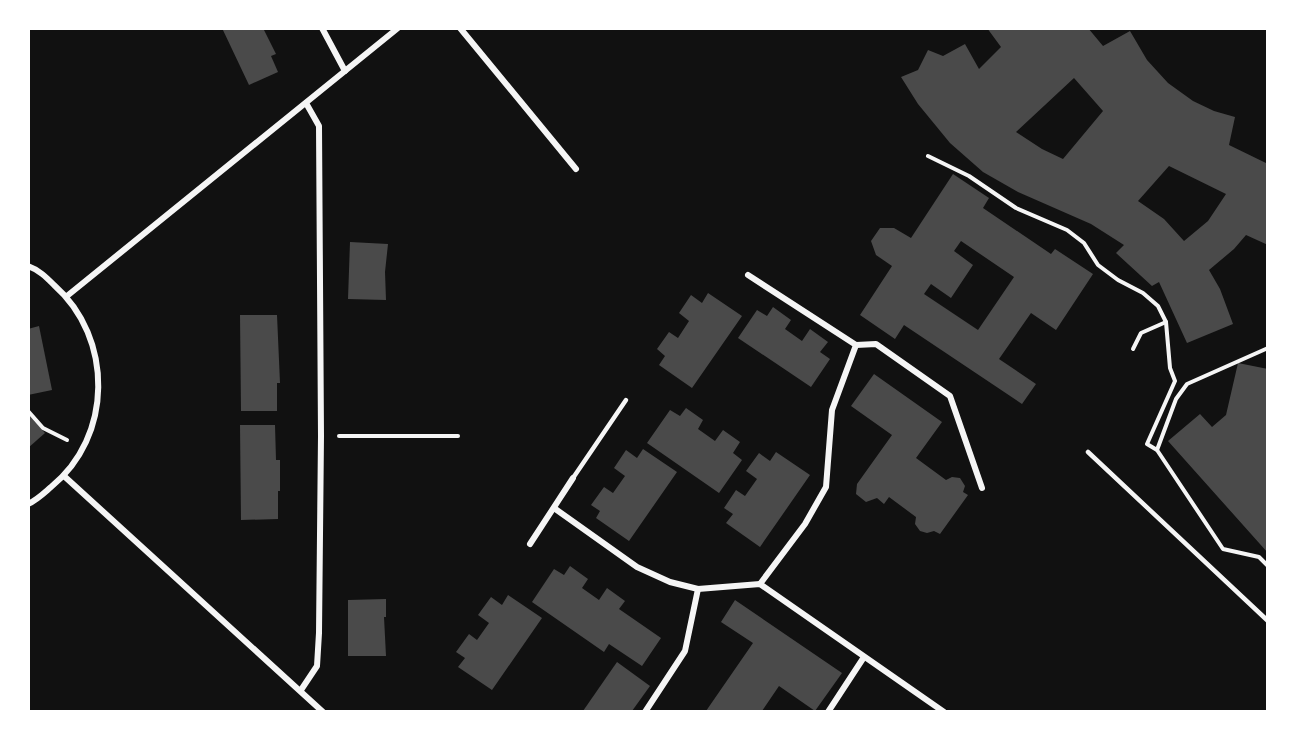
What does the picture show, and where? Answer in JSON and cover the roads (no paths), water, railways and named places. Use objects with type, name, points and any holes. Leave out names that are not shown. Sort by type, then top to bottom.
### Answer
[{"type":"street","points":[[322,28],[345,71]]},
{"type":"street","points":[[67,296],[398,28]]},
{"type":"street","points":[[460,28],[576,169]]},
{"type":"street","points":[[301,690],[317,666],[321,436],[319,126],[306,103]]},
{"type":"street","points":[[28,266],[37,270],[67,296],[85,323],[96,354],[99,386],[95,418],[84,448],[64,476],[28,504]]},
{"type":"street","points":[[748,275],[856,345],[876,344],[950,396],[982,488]]},
{"type":"street","points":[[760,584],[805,524],[826,487],[832,411],[856,345]]},
{"type":"street","points":[[64,476],[323,711]]},
{"type":"street","points":[[530,544],[573,478]]},
{"type":"street","points":[[554,508],[637,567],[670,582],[699,589],[760,584],[944,711]]},
{"type":"street","points":[[645,711],[685,651],[699,589]]},
{"type":"street","points":[[828,711],[864,657]]},
{"type":"lane","points":[[573,478],[626,400]]},
{"type":"lane","points":[[1088,452],[1268,621]]}]
